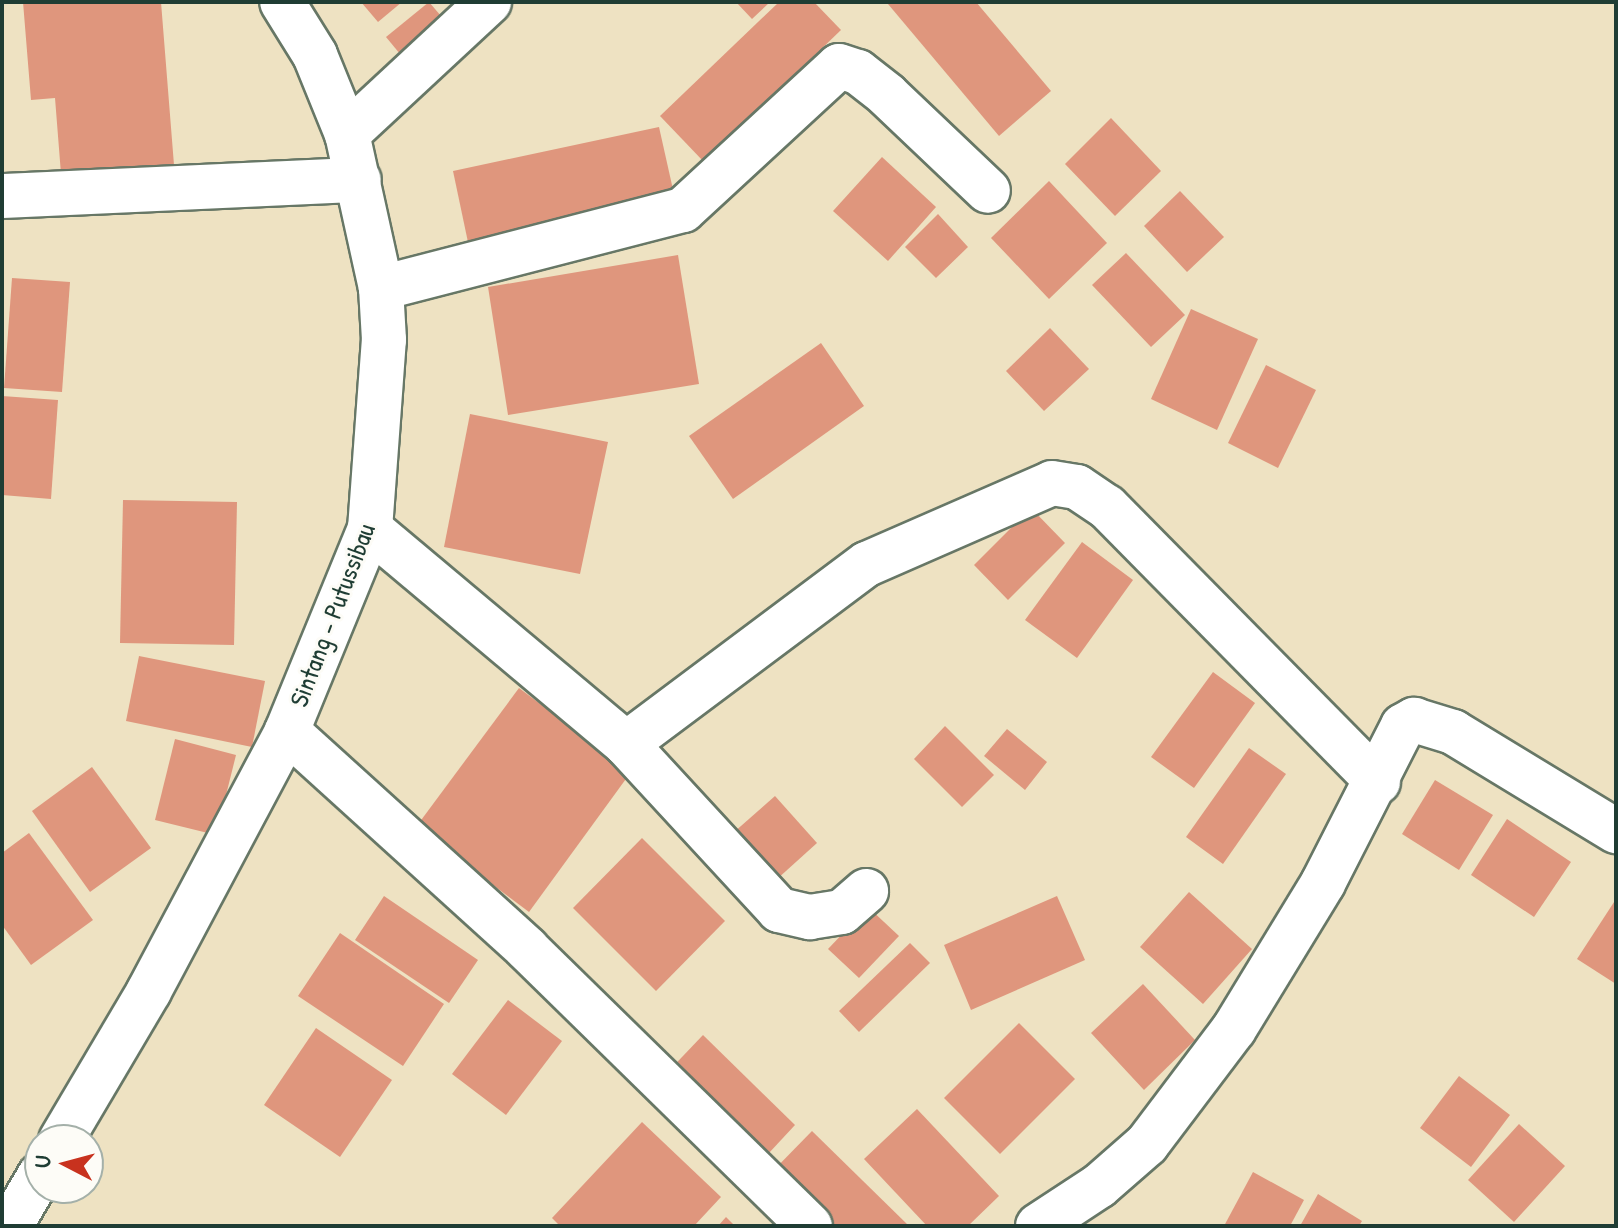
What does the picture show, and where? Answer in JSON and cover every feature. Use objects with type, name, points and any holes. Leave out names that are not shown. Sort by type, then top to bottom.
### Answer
[{"type":"main road","name":"Sintang - Putussibau","points":[[70,1124],[149,991],[287,731],[370,529],[384,340],[381,288],[347,134],[315,55],[282,2]]},
{"type":"main road","points":[[347,134],[489,2]]},
{"type":"main road","points":[[381,288],[683,210],[839,66],[858,72],[887,95],[988,191]]},
{"type":"main road","points":[[2,196],[359,180]]},
{"type":"main road","points":[[626,744],[867,564],[1052,483],[1077,487],[1107,507],[1378,782]]},
{"type":"main road","points":[[370,529],[626,744],[779,910],[810,917],[842,912],[866,891]]},
{"type":"main road","points":[[1038,1226],[1099,1186],[1174,1111],[1234,1029],[1378,782],[1403,726],[1414,720],[1428,722],[1616,831]]},
{"type":"main road","points":[[287,731],[527,949],[810,1226]]},
{"type":"main road","points":[[10,1226],[24,1202]]},
{"type":"building","points":[[23,2],[161,2],[174,165],[61,174],[55,98],[31,100]]},
{"type":"building","points":[[361,2],[402,2],[378,22]]},
{"type":"building","points":[[429,2],[453,30],[410,66],[386,37]]},
{"type":"building","points":[[736,2],[770,2],[752,19]]},
{"type":"building","points":[[779,2],[814,2],[841,30],[704,162],[660,116]]},
{"type":"building","points":[[976,2],[1051,91],[999,136],[888,4]]},
{"type":"building","points":[[1111,118],[1161,171],[1115,216],[1065,164]]},
{"type":"building","points":[[659,127],[676,203],[469,247],[453,171]]},
{"type":"building","points":[[882,157],[936,207],[888,261],[833,211]]},
{"type":"building","points":[[1049,181],[1107,243],[1049,299],[991,238]]},
{"type":"building","points":[[1180,191],[1224,237],[1187,272],[1144,226]]},
{"type":"building","points":[[938,214],[968,247],[936,278],[905,247]]},
{"type":"building","points":[[1126,253],[1185,315],[1151,347],[1092,285]]},
{"type":"building","points":[[678,255],[699,384],[508,415],[488,287]]},
{"type":"building","points":[[12,278],[70,282],[62,392],[4,388]]},
{"type":"building","points":[[1191,309],[1258,339],[1217,430],[1151,399]]},
{"type":"building","points":[[1050,328],[1089,369],[1044,411],[1006,371]]},
{"type":"building","points":[[821,343],[864,406],[733,499],[689,436]]},
{"type":"building","points":[[1266,365],[1316,390],[1278,468],[1228,443]]},
{"type":"building","points":[[2,396],[58,400],[51,499],[2,495]]},
{"type":"building","points":[[470,414],[608,442],[580,574],[444,547]]},
{"type":"building","points":[[123,500],[237,502],[234,645],[120,643]]},
{"type":"building","points":[[1031,508],[1065,543],[1008,600],[974,565]]},
{"type":"building","points":[[1082,542],[1133,580],[1077,658],[1025,620]]},
{"type":"building","points":[[139,656],[265,681],[252,747],[126,721]]},
{"type":"building","points":[[1213,672],[1255,703],[1194,788],[1151,757]]},
{"type":"building","points":[[519,688],[631,772],[529,912],[416,827]]},
{"type":"building","points":[[945,726],[994,775],[962,807],[914,759]]},
{"type":"building","points":[[1007,729],[1047,762],[1025,790],[984,756]]},
{"type":"building","points":[[175,739],[236,755],[216,835],[155,820]]},
{"type":"building","points":[[1249,748],[1286,774],[1223,864],[1186,837]]},
{"type":"building","points":[[92,767],[151,848],[90,892],[32,811]]},
{"type":"building","points":[[1435,780],[1493,815],[1459,870],[1402,834]]},
{"type":"building","points":[[775,796],[817,843],[776,880],[733,833]]},
{"type":"building","points":[[1507,819],[1571,862],[1534,917],[1471,875]]},
{"type":"building","points":[[29,833],[93,920],[31,965],[2,925],[2,853]]},
{"type":"building","points":[[642,838],[725,921],[656,991],[573,908]]},
{"type":"building","points":[[1189,892],[1252,949],[1203,1004],[1140,947]]},
{"type":"building","points":[[384,896],[478,960],[449,1003],[355,940]]},
{"type":"building","points":[[1057,896],[1085,960],[971,1010],[944,945]]},
{"type":"building","points":[[1616,899],[1616,984],[1577,959]]},
{"type":"building","points":[[868,907],[899,936],[859,978],[828,949]]},
{"type":"building","points":[[340,933],[444,1004],[403,1066],[298,996]]},
{"type":"building","points":[[910,943],[930,963],[859,1032],[839,1011]]},
{"type":"building","points":[[1143,984],[1195,1040],[1144,1090],[1091,1033]]},
{"type":"building","points":[[508,1000],[562,1041],[506,1115],[452,1074]]},
{"type":"building","points":[[1019,1023],[1075,1079],[1000,1154],[944,1098]]},
{"type":"building","points":[[316,1028],[392,1080],[340,1157],[264,1105]]},
{"type":"building","points":[[703,1035],[795,1125],[754,1169],[662,1078]]},
{"type":"building","points":[[1459,1076],[1510,1115],[1471,1167],[1420,1128]]},
{"type":"building","points":[[917,1109],[999,1196],[968,1226],[927,1226],[864,1159]]},
{"type":"building","points":[[642,1122],[721,1197],[694,1226],[560,1226],[552,1218]]},
{"type":"building","points":[[1519,1124],[1565,1166],[1514,1222],[1468,1180]]},
{"type":"building","points":[[812,1131],[909,1226],[819,1226],[768,1176]]},
{"type":"building","points":[[1253,1172],[1304,1200],[1290,1226],[1224,1226]]},
{"type":"building","points":[[1318,1194],[1362,1221],[1359,1226],[1300,1226]]},
{"type":"building","points":[[726,1217],[735,1226],[718,1226]]}]
